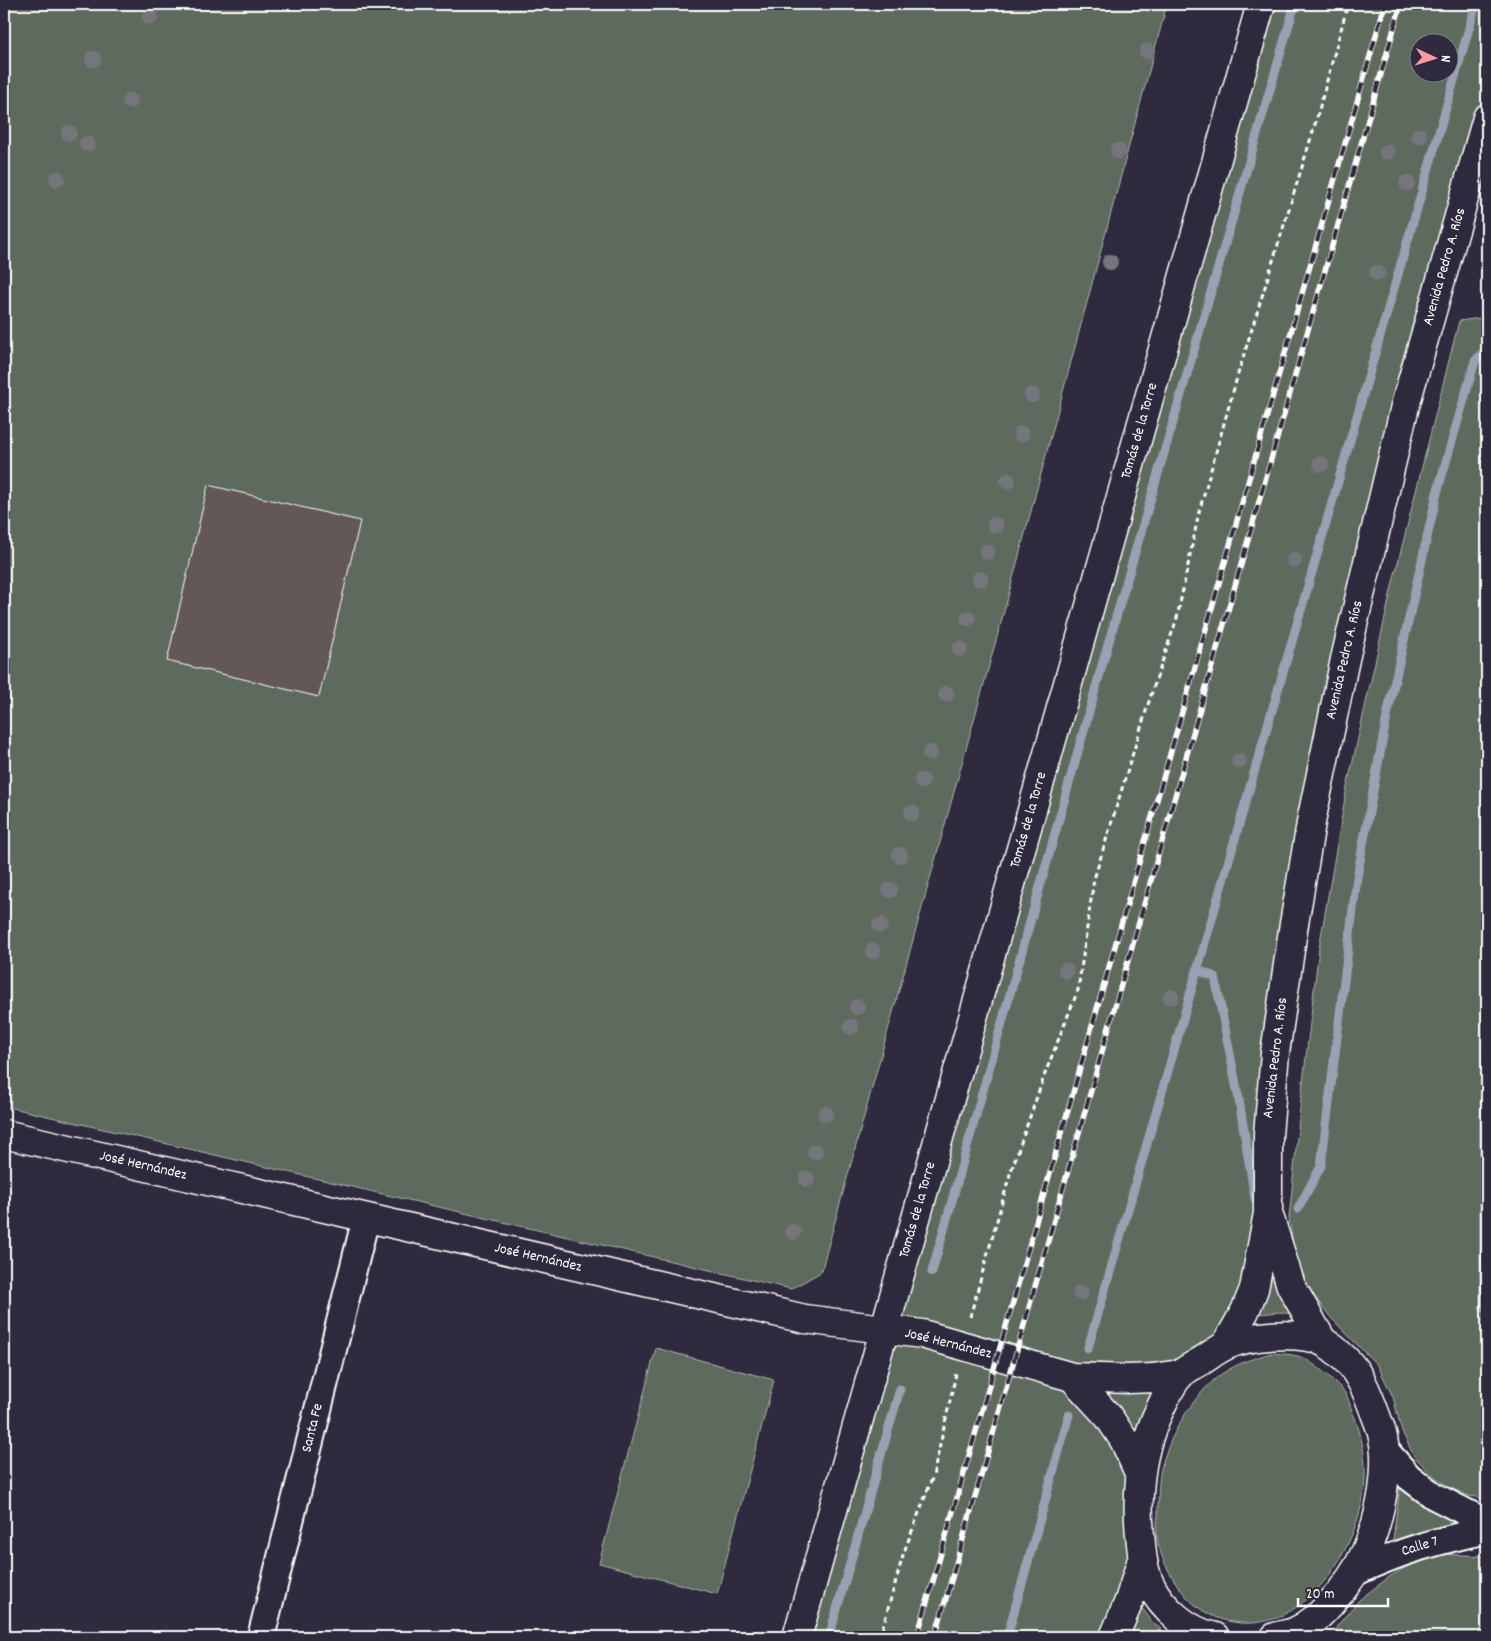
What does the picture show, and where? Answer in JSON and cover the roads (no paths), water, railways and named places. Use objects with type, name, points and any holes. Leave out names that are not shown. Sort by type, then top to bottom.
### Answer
[{"type":"main road","name":"Tomás de la Torre","points":[[797,1637],[1261,4]]},
{"type":"main road","name":"Avenida Pedro A. Ríos","points":[[1226,1345],[1245,1312],[1254,1289],[1268,1212],[1268,1135],[1275,1053],[1292,930],[1312,817],[1345,659],[1405,406],[1487,118]]},
{"type":"main road","name":"José Hernández","points":[[4,1134],[805,1319],[922,1334],[1072,1378],[1129,1379],[1180,1374]]},
{"type":"main road","name":"Avenida Pedro A. Ríos","points":[[1268,1212],[1291,1286],[1323,1342]]},
{"type":"main road","points":[[1202,1636],[1179,1620],[1162,1602],[1149,1584],[1142,1559],[1138,1519],[1139,1473],[1145,1447],[1165,1397],[1180,1374],[1226,1345],[1275,1335],[1298,1335],[1323,1342],[1346,1360],[1365,1388],[1380,1425],[1386,1451],[1379,1517],[1369,1547],[1356,1572],[1315,1628],[1274,1637]]},
{"type":"main road","points":[[1072,1378],[1108,1416],[1124,1440],[1139,1473]]},
{"type":"main road","points":[[1114,1637],[1129,1601],[1142,1559]]},
{"type":"street","name":"Santa Fe","points":[[261,1637],[366,1218]]},
{"type":"street","points":[[1386,1451],[1409,1476],[1434,1496],[1487,1523]]},
{"type":"street","name":"Calle 7","points":[[1356,1572],[1390,1556],[1422,1545],[1487,1530]]},
{"type":"waterway","points":[[932,1272],[1103,662],[1295,4]]},
{"type":"waterway","points":[[1088,1348],[1476,4]]},
{"type":"waterway","points":[[1298,1209],[1321,1166],[1357,877],[1387,716],[1437,493],[1475,361],[1487,348]]},
{"type":"waterway","points":[[1198,970],[1215,977],[1239,1100],[1255,1199]]},
{"type":"waterway","points":[[1484,1307],[1484,1125],[1487,1045]]},
{"type":"waterway","points":[[829,1637],[900,1389]]},
{"type":"waterway","points":[[1007,1637],[1069,1415]]},
{"type":"railway","points":[[917,1637],[1385,4]]},
{"type":"railway","points":[[935,1637],[1401,4]]}]
